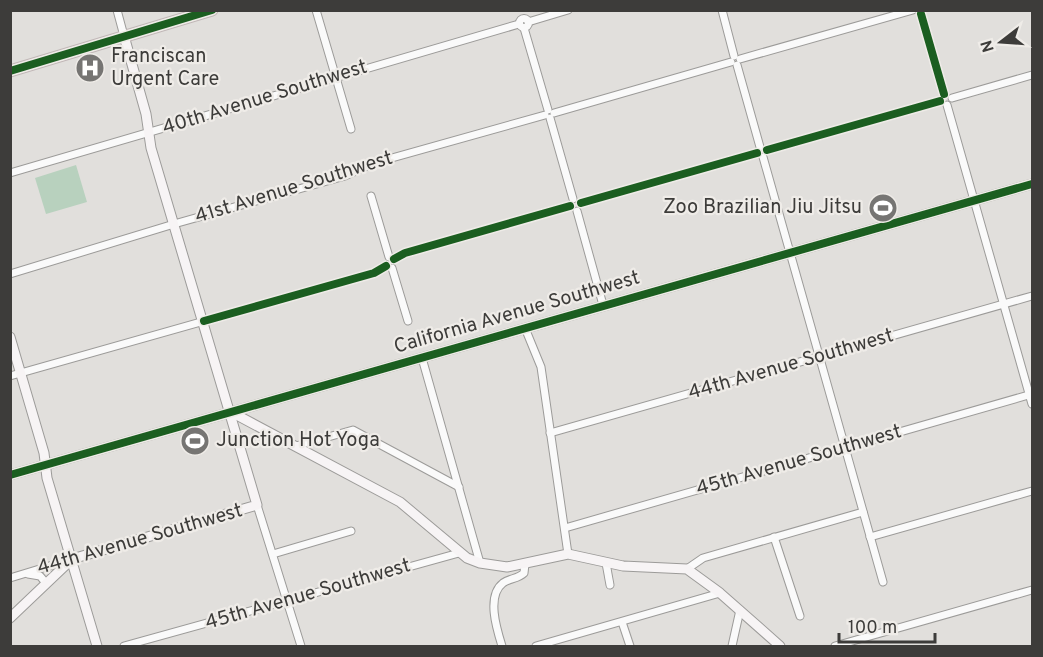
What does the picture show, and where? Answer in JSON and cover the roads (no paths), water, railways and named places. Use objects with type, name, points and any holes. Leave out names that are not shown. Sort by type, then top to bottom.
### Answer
[{"type":"main road","points":[[10,71],[212,10]]},
{"type":"street","points":[[117,10],[174,224],[301,646]]},
{"type":"street","points":[[316,10],[351,129]]},
{"type":"street","points":[[519,10],[603,305]]},
{"type":"street","name":"40th Avenue Southwest","points":[[10,173],[568,10]]},
{"type":"street","points":[[722,10],[883,582]]},
{"type":"street","points":[[918,11],[975,200],[1032,404]]},
{"type":"street","name":"41st Avenue Southwest","points":[[10,274],[174,224],[345,176],[374,163],[918,11]]},
{"type":"street","points":[[408,321],[385,261],[392,258],[1032,75]]},
{"type":"street","name":"California Avenue Southwest","points":[[10,475],[1032,184]]},
{"type":"street","points":[[371,196],[392,258]]},
{"type":"street","points":[[10,376],[389,267]]},
{"type":"street","name":"44th Avenue Southwest","points":[[550,433],[1032,296]]},
{"type":"street","points":[[525,328],[541,367],[568,554]]},
{"type":"street","points":[[10,337],[46,464],[47,478],[97,646]]},
{"type":"street","points":[[422,358],[480,563]]},
{"type":"street","name":"45th Avenue Southwest","points":[[565,528],[1031,395]]},
{"type":"street","points":[[231,412],[400,502],[416,512],[459,553],[480,563],[507,567],[568,554],[640,567],[687,569],[720,593],[780,646]]},
{"type":"street","points":[[296,446],[353,430],[459,487]]},
{"type":"street","points":[[870,537],[1032,491]]},
{"type":"street","name":"44th Avenue Southwest","points":[[10,578],[257,505]]},
{"type":"street","points":[[687,569],[703,558],[864,512]]},
{"type":"street","points":[[273,554],[351,531]]},
{"type":"street","points":[[774,537],[800,616]]},
{"type":"street","name":"45th Avenue Southwest","points":[[123,646],[459,553]]},
{"type":"street","points":[[10,618],[72,559]]},
{"type":"street","points":[[606,562],[610,585]]},
{"type":"street","points":[[492,646],[501,645],[495,616],[499,588],[508,581],[520,577],[524,573],[525,564]]},
{"type":"street","name":"44th Avenue Southwest","points":[[23,574],[37,575],[46,583]]},
{"type":"street","points":[[835,646],[1032,590]]},
{"type":"street","points":[[536,646],[720,593]]},
{"type":"street","points":[[732,646],[740,610]]},
{"type":"street","points":[[622,622],[630,646]]},
{"type":"place","name":"Franciscan Urgent Care","points":[[90,68]]},
{"type":"place","name":"Zoo Brazilian Jiu Jitsu","points":[[883,208]]},
{"type":"place","name":"Junction Hot Yoga","points":[[195,441]]}]
